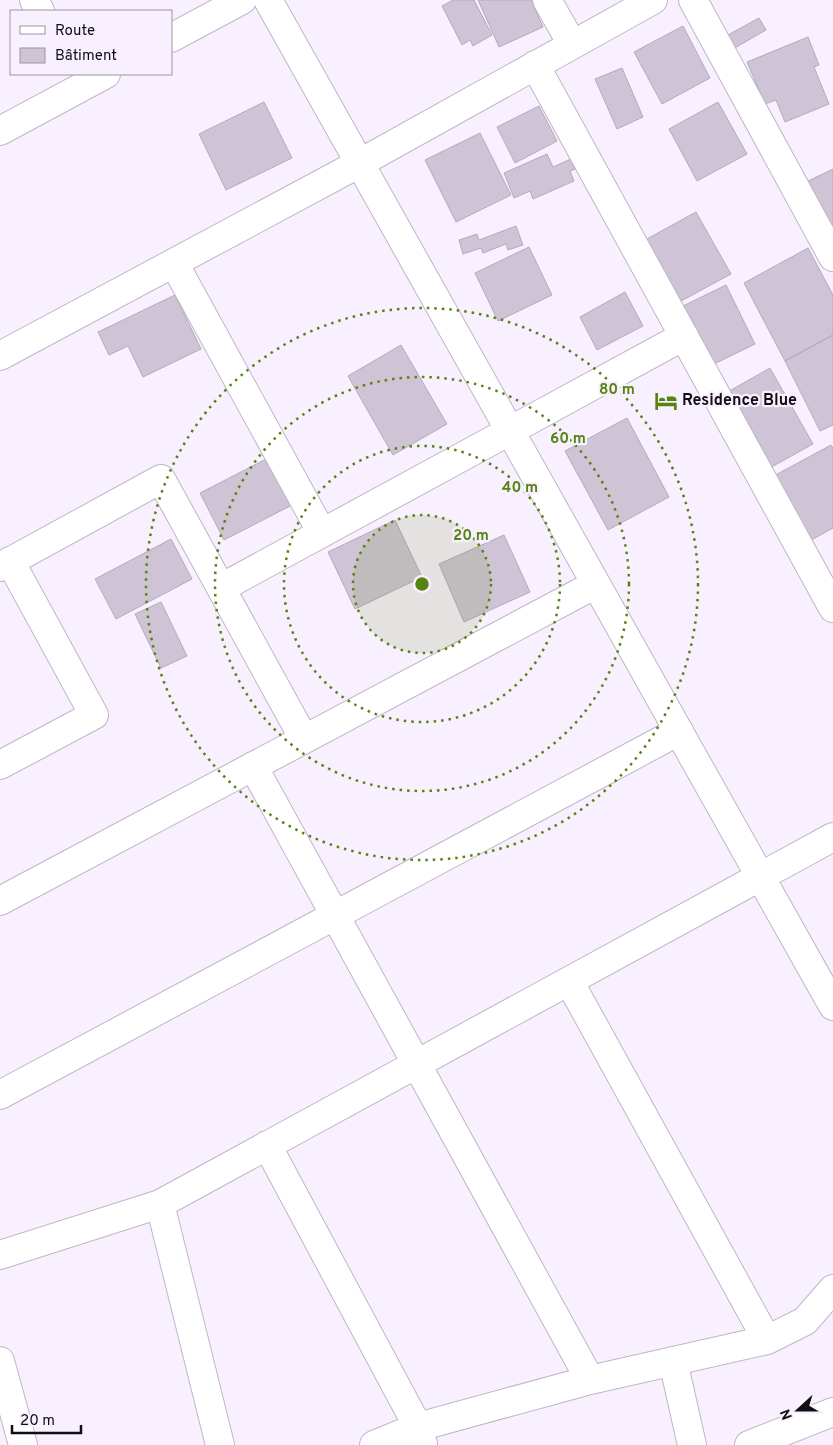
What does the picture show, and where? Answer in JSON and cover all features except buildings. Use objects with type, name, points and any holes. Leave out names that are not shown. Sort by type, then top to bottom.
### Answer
[{"type":"street","points":[[172,37],[242,0]]},
{"type":"street","points":[[268,0],[832,1002]]},
{"type":"street","points":[[547,0],[572,44]]},
{"type":"street","points":[[0,356],[360,163],[653,0]]},
{"type":"street","points":[[693,0],[833,257]]},
{"type":"street","points":[[536,64],[684,336],[824,569],[833,608]]},
{"type":"street","points":[[0,132],[76,81],[102,75]]},
{"type":"street","points":[[174,263],[322,533]]},
{"type":"street","points":[[221,588],[684,336]]},
{"type":"street","points":[[0,765],[94,715],[5,564],[161,479],[304,739]]},
{"type":"street","points":[[0,901],[596,584]]},
{"type":"street","points":[[0,1095],[679,731]]},
{"type":"street","points":[[254,766],[590,1380]]},
{"type":"street","points":[[0,1255],[160,1204],[833,837]]},
{"type":"street","points":[[569,981],[767,1340]]},
{"type":"street","points":[[267,1145],[421,1436]]},
{"type":"street","points":[[160,1204],[220,1445]]},
{"type":"street","points":[[374,1445],[421,1436],[590,1380],[767,1340],[805,1320],[833,1289]]},
{"type":"street","points":[[0,1361],[23,1445]]},
{"type":"street","points":[[673,1361],[692,1445]]},
{"type":"street","points":[[749,1445],[833,1412]]},
{"type":"place","name":"Residence Blue","points":[[666,401]]}]
